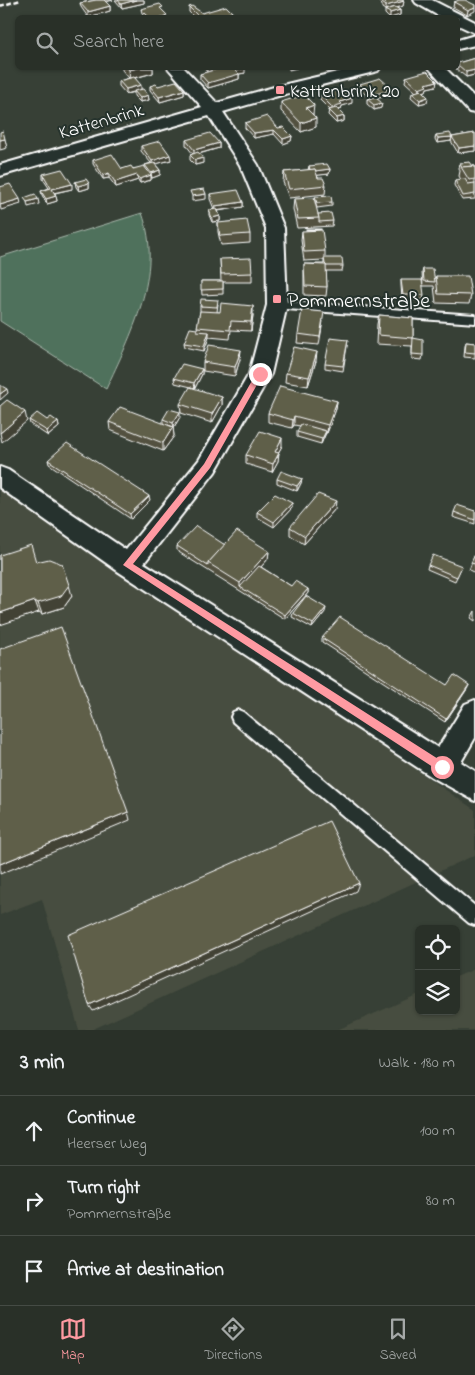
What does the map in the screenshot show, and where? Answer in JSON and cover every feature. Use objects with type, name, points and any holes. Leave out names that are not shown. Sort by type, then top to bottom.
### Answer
[{"type":"street","points":[[421,0],[448,15]]},
{"type":"street","points":[[460,20],[475,28]]},
{"type":"street","points":[[460,44],[475,40]]},
{"type":"street","points":[[128,565],[212,458],[260,374],[277,305],[275,228],[249,165],[213,110],[178,70]]},
{"type":"street","name":"Kattenbrink","points":[[0,171],[280,90],[364,70]]},
{"type":"street","points":[[439,70],[475,108]]},
{"type":"street","points":[[0,476],[128,565],[475,787]]},
{"type":"street","points":[[442,767],[475,714]]},
{"type":"lane","points":[[277,305],[475,319]]},
{"type":"lane","points":[[238,717],[475,917]]},
{"type":"shaded area","points":[[0,485],[475,810],[475,855],[91,1030],[79,1030],[42,899],[0,915]]},
{"type":"shaded area","points":[[475,969],[475,1030],[337,1030],[415,996],[415,1015],[460,1015],[460,975]]},
{"type":"green space","points":[[142,213],[148,236],[147,281],[134,325],[106,389],[0,321],[0,257]]},
{"type":"building","points":[[104,0],[110,6],[88,12],[80,3]]},
{"type":"building","points":[[118,0],[136,0],[121,4]]},
{"type":"building","points":[[383,0],[404,1],[386,6],[382,3],[386,2]]},
{"type":"building","points":[[465,0],[475,5],[475,7],[468,10],[454,2]]},
{"type":"building","points":[[160,4],[163,7],[160,8],[167,15],[147,15],[141,9]]},
{"type":"building","points":[[192,6],[202,13],[226,6],[232,12],[223,15],[197,15],[189,7]]},
{"type":"building","points":[[395,7],[400,10],[390,13],[385,10]]},
{"type":"building","points":[[475,58],[475,70],[466,72],[460,67],[460,62]]},
{"type":"building","points":[[214,70],[239,70],[236,71],[239,74],[208,83],[200,74]]},
{"type":"building","points":[[427,71],[437,81],[425,84],[427,86],[419,89],[406,77]]},
{"type":"building","points":[[134,77],[141,85],[126,89],[119,81]]},
{"type":"building","points":[[380,78],[390,87],[386,89],[388,91],[371,95],[360,84]]},
{"type":"building","points":[[176,81],[184,90],[159,97],[150,86],[156,84],[158,86]]},
{"type":"building","points":[[143,89],[148,95],[140,98],[134,91]]},
{"type":"building","points":[[342,89],[352,98],[332,107],[320,95]]},
{"type":"building","points":[[421,90],[428,97],[420,100],[412,93]]},
{"type":"building","points":[[304,95],[314,105],[306,108],[316,118],[301,123],[281,102]]},
{"type":"building","points":[[375,97],[382,103],[374,105],[367,99]]},
{"type":"building","points":[[336,108],[344,116],[337,118],[329,110]]},
{"type":"building","points":[[267,116],[278,128],[283,127],[292,136],[283,139],[274,130],[254,133],[245,123]]},
{"type":"building","points":[[3,131],[5,139],[0,140],[0,132]]},
{"type":"building","points":[[210,133],[219,143],[194,150],[186,140]]},
{"type":"building","points":[[450,133],[452,137],[438,138],[436,135]]},
{"type":"building","points":[[475,133],[475,146],[459,148],[452,137]]},
{"type":"building","points":[[160,141],[170,155],[152,161],[141,146]]},
{"type":"building","points":[[198,152],[203,158],[195,160],[190,155]]},
{"type":"building","points":[[112,154],[122,169],[131,166],[133,169],[144,166],[151,175],[140,179],[137,175],[115,182],[109,173],[103,175],[93,160]]},
{"type":"building","points":[[470,162],[473,166],[462,167],[460,163]]},
{"type":"building","points":[[154,163],[160,170],[151,173],[145,165]]},
{"type":"building","points":[[327,164],[330,169],[315,171],[315,169],[310,170],[309,166]]},
{"type":"building","points":[[475,166],[475,179],[469,180],[461,167]]},
{"type":"building","points":[[62,169],[72,184],[52,189],[56,196],[46,199],[41,191],[51,188],[43,174]]},
{"type":"building","points":[[315,169],[318,178],[323,178],[326,185],[289,189],[284,172]]},
{"type":"building","points":[[86,179],[89,183],[78,186],[75,182]]},
{"type":"building","points":[[465,179],[468,184],[475,183],[475,194],[463,196],[455,180]]},
{"type":"building","points":[[10,184],[20,199],[0,205],[0,187]]},
{"type":"building","points":[[204,189],[206,194],[192,196],[190,191]]},
{"type":"building","points":[[238,190],[243,202],[215,206],[210,194]]},
{"type":"building","points":[[35,194],[38,199],[27,202],[24,198]]},
{"type":"building","points":[[331,196],[332,202],[317,203],[315,197]]},
{"type":"building","points":[[314,198],[319,218],[298,219],[294,199]]},
{"type":"building","points":[[217,209],[220,216],[212,218],[209,210]]},
{"type":"building","points":[[331,213],[333,221],[319,222],[318,214]]},
{"type":"building","points":[[247,220],[250,234],[220,236],[218,223]]},
{"type":"building","points":[[322,230],[325,251],[304,252],[302,231]]},
{"type":"building","points":[[251,258],[252,273],[221,274],[220,259]]},
{"type":"building","points":[[324,258],[342,258],[343,266],[326,266]]},
{"type":"building","points":[[304,264],[326,265],[327,287],[305,286]]},
{"type":"building","points":[[423,269],[433,269],[435,282],[424,281]]},
{"type":"building","points":[[436,276],[468,276],[471,295],[438,294]]},
{"type":"building","points":[[401,280],[422,280],[424,295],[403,295]]},
{"type":"building","points":[[201,281],[223,281],[223,289],[201,290]]},
{"type":"building","points":[[201,299],[218,300],[217,307],[200,306]]},
{"type":"building","points":[[221,303],[253,306],[251,322],[231,321],[230,330],[197,327],[200,311],[220,312]]},
{"type":"building","points":[[302,310],[324,312],[320,337],[298,334]]},
{"type":"building","points":[[379,315],[413,318],[413,338],[378,335]]},
{"type":"building","points":[[190,328],[209,332],[204,346],[184,343]]},
{"type":"building","points":[[330,338],[348,340],[343,366],[325,364]]},
{"type":"building","points":[[413,338],[423,340],[423,355],[412,354]]},
{"type":"building","points":[[466,342],[475,343],[475,353],[465,352]]},
{"type":"building","points":[[209,345],[241,350],[235,367],[203,362]]},
{"type":"building","points":[[294,347],[317,352],[309,377],[286,373]]},
{"type":"building","points":[[182,364],[202,369],[194,383],[174,378]]},
{"type":"building","points":[[0,385],[7,389],[0,394]]},
{"type":"building","points":[[280,386],[337,401],[328,425],[294,416],[293,420],[268,413]]},
{"type":"building","points":[[190,387],[222,397],[212,414],[180,404]]},
{"type":"building","points":[[7,400],[25,412],[0,433],[0,406]]},
{"type":"building","points":[[120,407],[173,427],[163,443],[109,422]]},
{"type":"building","points":[[169,409],[180,412],[173,423],[163,419]]},
{"type":"building","points":[[37,413],[47,420],[51,417],[58,422],[47,431],[29,420]]},
{"type":"building","points":[[301,424],[326,431],[322,439],[297,432]]},
{"type":"building","points":[[260,431],[282,438],[275,452],[279,453],[273,464],[246,455]]},
{"type":"building","points":[[67,443],[149,496],[130,514],[48,460]]},
{"type":"building","points":[[281,471],[302,479],[297,486],[277,479]]},
{"type":"building","points":[[275,494],[292,503],[274,522],[257,512]]},
{"type":"building","points":[[318,494],[336,501],[305,536],[290,527]]},
{"type":"building","points":[[457,505],[475,511],[475,520],[454,512]]},
{"type":"building","points":[[196,526],[225,545],[208,563],[208,566],[177,546]]},
{"type":"building","points":[[237,531],[269,551],[240,583],[208,563]]},
{"type":"building","points":[[31,545],[36,562],[49,559],[62,564],[69,585],[61,596],[38,603],[35,601],[0,613],[0,555]]},
{"type":"building","points":[[475,554],[475,564],[471,563]]},
{"type":"building","points":[[433,555],[462,566],[457,577],[428,565]]},
{"type":"building","points":[[259,566],[291,586],[295,581],[308,589],[285,615],[240,587]]},
{"type":"building","points":[[306,596],[326,608],[313,624],[293,613]]},
{"type":"building","points":[[340,617],[447,685],[454,675],[469,685],[446,719],[322,638]]},
{"type":"building","points":[[61,627],[128,812],[0,864],[0,649]]},
{"type":"building","points":[[329,821],[359,883],[89,1005],[68,935]]},
{"type":"railway","points":[[0,6],[21,0]]},
{"type":"place","name":"Kattenbrink 20","points":[[280,90]]},
{"type":"place","name":"Pommernstraße","points":[[277,299]]},
{"type":"route","points":[[260,374],[207,466],[128,565],[442,767]]}]
